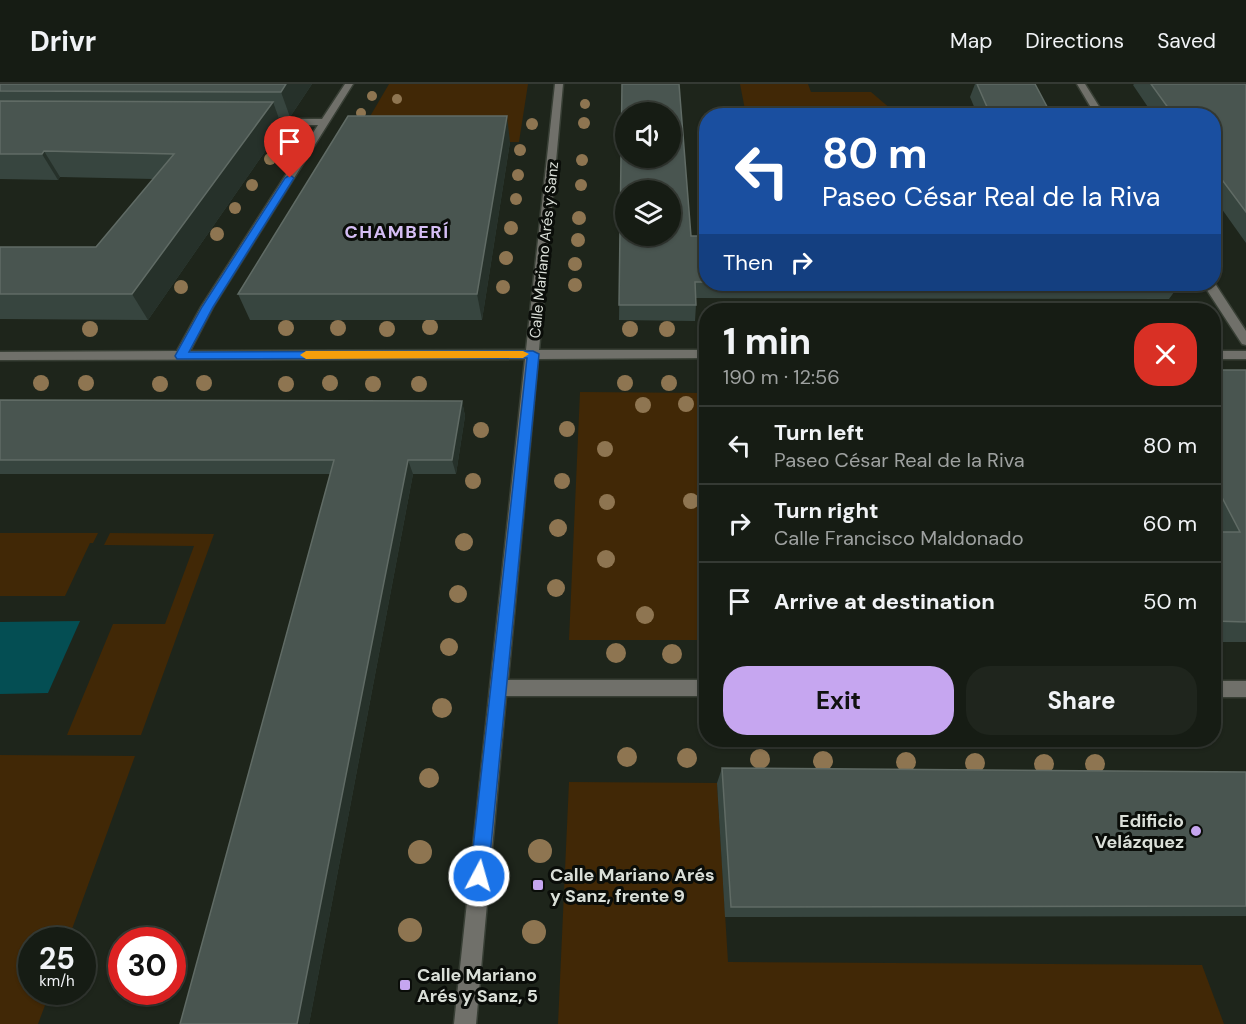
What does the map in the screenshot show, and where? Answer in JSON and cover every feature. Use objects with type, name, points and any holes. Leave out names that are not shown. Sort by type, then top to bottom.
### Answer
[{"type":"street","points":[[181,356],[207,307],[350,84]]},
{"type":"street","name":"Calle Mariano Arés y Sanz","points":[[465,1024],[559,84]]},
{"type":"street","points":[[1081,84],[1096,108]]},
{"type":"street","points":[[253,122],[325,122]]},
{"type":"street","points":[[1214,291],[1246,341]]},
{"type":"street","points":[[0,356],[699,354]]},
{"type":"street","points":[[1221,355],[1246,355]]},
{"type":"street","points":[[497,687],[699,688]]},
{"type":"street","points":[[1221,689],[1246,689]]},
{"type":"shaded area","points":[[389,84],[528,84],[519,142],[355,142]]},
{"type":"shaded area","points":[[740,84],[808,84],[811,92],[871,92],[890,108],[745,108]]},
{"type":"shaded area","points":[[580,392],[699,393],[699,640],[569,640]]},
{"type":"shaded area","points":[[0,533],[98,533],[93,543],[90,543],[65,596],[0,596]]},
{"type":"shaded area","points":[[110,533],[214,534],[141,735],[67,735],[113,624],[165,624],[194,546],[104,545]]},
{"type":"shaded area","points":[[0,755],[135,756],[73,927],[18,927],[18,1005],[45,1005],[38,1024],[0,1024]]},
{"type":"shaded area","points":[[569,782],[717,783],[728,962],[1202,965],[1224,1024],[558,1024]]},
{"type":"water","points":[[80,621],[48,693],[0,694],[0,622]]},
{"type":"building","points":[[0,84],[286,84],[281,92],[0,91]]},
{"type":"building","points":[[622,84],[679,84],[680,102],[622,102]]},
{"type":"building","points":[[977,84],[1035,84],[1048,108],[988,108]]},
{"type":"building","points":[[1151,84],[1246,84],[1246,212],[1221,178],[1221,108],[1168,108]]},
{"type":"building","points":[[0,101],[273,102],[132,294],[0,294],[0,247],[96,247],[174,154],[44,151],[42,154],[0,154]]},
{"type":"building","points":[[681,109],[691,236],[699,236],[699,282],[695,282],[696,305],[619,305],[620,246],[681,246],[681,180],[621,180],[621,168],[681,168]]},
{"type":"building","points":[[348,116],[507,116],[477,294],[238,294]]},
{"type":"building","points":[[1221,370],[1246,370],[1246,622],[1221,621],[1221,532],[1240,532],[1221,495]]},
{"type":"building","points":[[0,400],[462,401],[452,460],[408,460],[297,1024],[180,1024],[334,460],[0,460]]},
{"type":"building","points":[[722,768],[1246,772],[1246,906],[731,907]]},
{"type":"slow traffic","points":[[306,355],[523,354]]},
{"type":"place","name":"Edificio Velázquez","points":[[1196,831]]},
{"type":"place","name":"Calle Mariano Arés y Sanz, frente 9","points":[[538,885]]},
{"type":"place","name":"Calle Mariano Arés y Sanz, 5","points":[[405,985]]},
{"type":"district","name":"CHAMBERÍ","points":[[397,232]]},
{"type":"route","points":[[290,178],[207,307],[181,356],[533,354],[479,876]]}]
